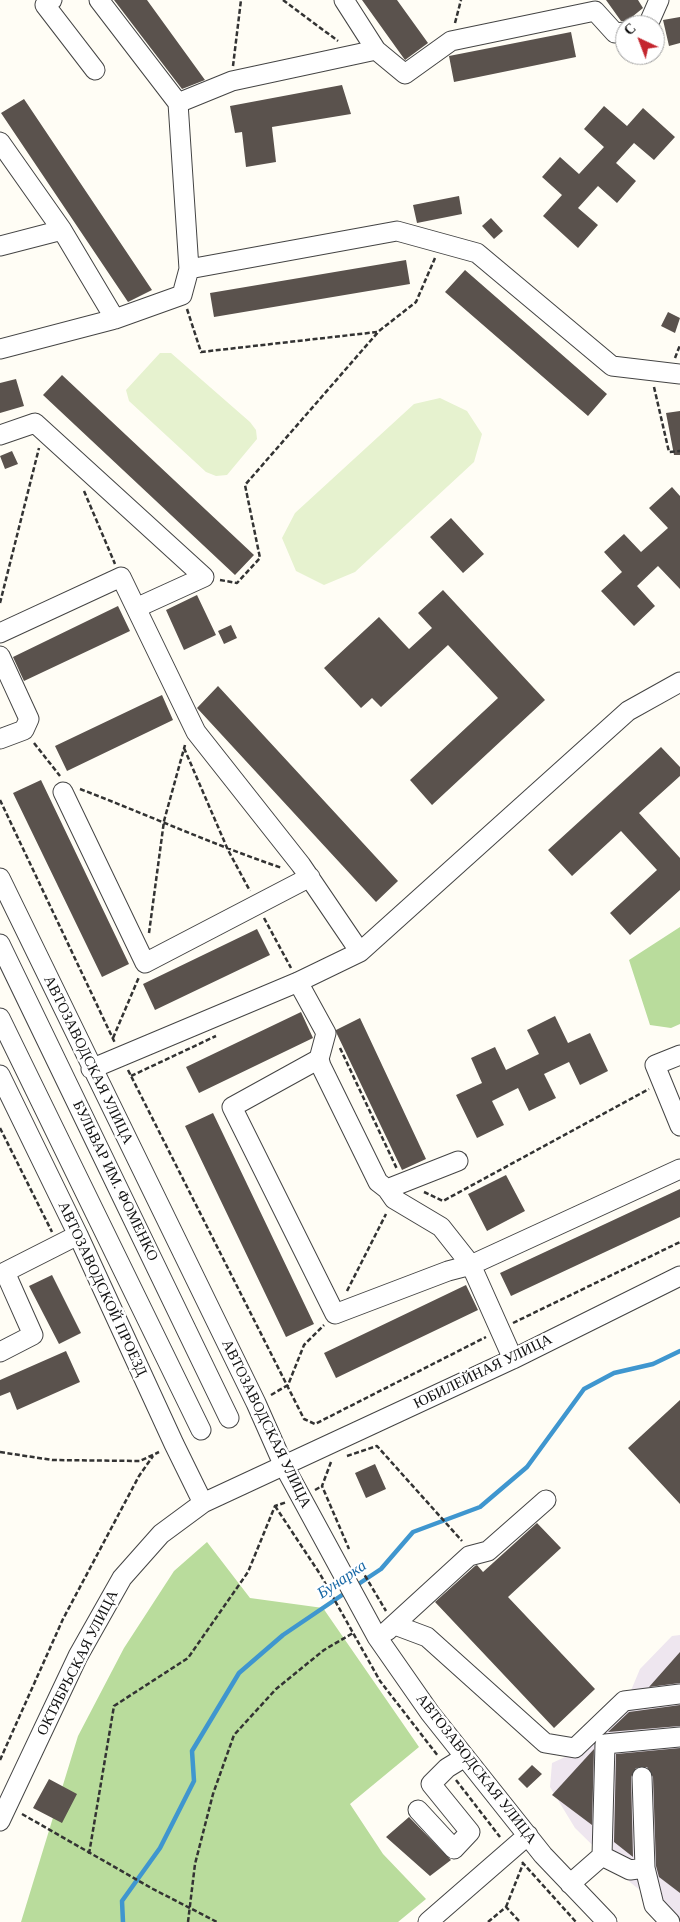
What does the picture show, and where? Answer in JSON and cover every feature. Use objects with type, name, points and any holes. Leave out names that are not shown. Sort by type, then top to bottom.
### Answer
[{"type":"street","points":[[52,0],[45,5],[94,70]]},
{"type":"street","points":[[0,349],[115,318],[182,295],[189,269],[178,103],[99,0]]},
{"type":"street","points":[[344,0],[376,50],[405,74],[450,40],[592,5],[615,33]]},
{"type":"street","points":[[653,15],[660,0]]},
{"type":"street","points":[[178,103],[232,80],[376,50]]},
{"type":"street","points":[[0,142],[62,230],[115,318]]},
{"type":"street","points":[[0,246],[62,230]]},
{"type":"street","points":[[189,269],[397,231],[477,253],[612,366],[680,374]]},
{"type":"street","points":[[0,435],[35,423],[204,578],[136,608]]},
{"type":"street","points":[[0,633],[121,576],[196,732],[306,871],[360,952]]},
{"type":"street","points":[[0,656],[29,719],[24,730],[0,739]]},
{"type":"street","points":[[91,1069],[298,982],[360,952],[628,710],[680,682]]},
{"type":"street","points":[[66,786],[145,963],[257,905],[306,871]]},
{"type":"street","name":"АВТОЗАВОДСКАЯ УЛИЦА","points":[[0,878],[91,1069],[256,1403],[328,1570],[353,1615],[378,1638],[430,1713],[528,1835],[570,1884],[607,1922]]},
{"type":"street","name":"БУЛЬВАР ИМ. ФОМЕНКО","points":[[0,944],[229,1418]]},
{"type":"street","points":[[298,982],[326,1033],[319,1059],[378,1182],[395,1186],[458,1161]]},
{"type":"street","points":[[0,1018],[201,1430]]},
{"type":"street","points":[[680,1055],[655,1065],[680,1126]]},
{"type":"street","points":[[319,1059],[232,1107],[335,1314],[448,1271],[471,1265],[680,1169]]},
{"type":"street","name":"АВТОЗАВОДСКОЙ ПРОЕЗД","points":[[0,1075],[78,1235],[203,1503]]},
{"type":"street","points":[[395,1186],[394,1199],[442,1227],[471,1265],[513,1359]]},
{"type":"street","points":[[0,1352],[33,1335],[5,1272],[78,1235]]},
{"type":"street","name":"ЮБИЛЕЙНАЯ УЛИЦА","points":[[283,1464],[323,1448],[513,1359],[680,1276]]},
{"type":"street","name":"ОКТЯБРЬСКАЯ УЛИЦА","points":[[3,1814],[78,1656],[122,1578],[161,1534],[203,1503],[283,1464]]},
{"type":"street","points":[[378,1638],[395,1625],[469,1556],[488,1551],[546,1500]]},
{"type":"street","points":[[395,1625],[427,1637],[546,1743],[575,1748],[624,1701],[680,1694]]},
{"type":"street","points":[[570,1884],[602,1856],[605,1744],[680,1737]]},
{"type":"street","points":[[418,1810],[454,1849],[470,1832],[431,1784],[447,1768],[465,1757]]},
{"type":"street","points":[[642,1777],[645,1868],[654,1905],[670,1922]]},
{"type":"street","points":[[428,1922],[528,1835]]},
{"type":"street","points":[[602,1856],[630,1870],[645,1868]]},
{"type":"path","points":[[232,80],[241,0]]},
{"type":"path","points":[[283,0],[357,54]]},
{"type":"path","points":[[450,40],[461,0]]},
{"type":"path","points":[[204,578],[237,583],[260,558],[244,485],[379,332],[416,302],[441,242]]},
{"type":"path","points":[[182,295],[201,352],[379,332]]},
{"type":"path","points":[[650,370],[668,452],[680,451]]},
{"type":"path","points":[[0,603],[44,432]]},
{"type":"path","points":[[82,487],[121,576]]},
{"type":"path","points":[[24,730],[66,786],[164,821],[228,850],[284,869],[306,871]]},
{"type":"path","points":[[149,934],[164,821],[184,747],[196,732]]},
{"type":"path","points":[[184,747],[228,850],[298,982]]},
{"type":"path","points":[[0,801],[121,1057],[304,1419],[316,1424],[323,1448],[331,1461],[322,1486],[352,1555]]},
{"type":"path","points":[[113,1039],[145,963]]},
{"type":"path","points":[[338,1044],[395,1186],[443,1201],[656,1085]]},
{"type":"path","points":[[0,1128],[58,1244]]},
{"type":"path","points":[[340,1458],[377,1446],[464,1543],[469,1556]]},
{"type":"path","points":[[0,1452],[52,1460],[140,1461],[154,1455],[139,1476],[63,1619],[0,1760]]},
{"type":"path","points":[[89,1854],[114,1706],[188,1658],[248,1572],[275,1506],[328,1570],[353,1615]]},
{"type":"path","points":[[356,1562],[378,1599]]},
{"type":"path","points":[[188,1922],[197,1855],[214,1794],[234,1735],[276,1689],[324,1650],[353,1633]]},
{"type":"path","points":[[3,1814],[30,1817],[89,1854],[217,1922]]},
{"type":"path","points":[[488,1922],[506,1907],[523,1864]]},
{"type":"path","points":[[506,1907],[520,1922]]},
{"type":"shaded area","points":[[680,1635],[680,1922],[631,1883],[575,1828],[550,1787],[552,1763],[576,1752],[624,1707],[640,1669],[672,1636]]},
{"type":"green space","points":[[160,353],[171,353],[250,422],[256,430],[257,439],[227,475],[216,476],[206,472],[129,401],[126,390]]},
{"type":"green space","points":[[440,398],[467,411],[482,434],[474,462],[355,572],[324,585],[296,571],[282,538],[295,513],[414,404]]},
{"type":"green space","points":[[680,927],[680,1024],[671,1028],[650,1025],[629,960]]},
{"type":"green space","points":[[207,1542],[250,1598],[323,1608],[419,1747],[350,1804],[383,1854],[426,1899],[398,1922],[21,1922],[78,1736],[124,1648],[174,1571]]},
{"type":"building","points":[[114,0],[147,0],[205,80],[182,89]]},
{"type":"building","points":[[362,0],[397,0],[428,43],[405,60]]},
{"type":"building","points":[[606,0],[638,0],[643,8],[634,15],[617,15]]},
{"type":"building","points":[[680,17],[680,43],[669,46],[665,20]]},
{"type":"building","points":[[571,32],[576,57],[454,82],[449,56]]},
{"type":"building","points":[[342,85],[351,114],[272,127],[276,162],[246,167],[242,132],[235,133],[230,106]]},
{"type":"building","points":[[24,99],[152,290],[128,302],[1,113]]},
{"type":"building","points":[[604,106],[627,126],[643,108],[675,137],[654,160],[634,143],[616,163],[636,181],[617,203],[598,186],[578,208],[598,225],[578,248],[543,216],[562,195],[542,177],[560,157],[579,174],[604,147],[584,129]]},
{"type":"building","points":[[459,196],[462,214],[417,223],[413,205]]},
{"type":"building","points":[[491,218],[503,231],[494,239],[482,226]]},
{"type":"building","points":[[406,260],[410,284],[214,317],[210,293]]},
{"type":"building","points":[[465,270],[607,394],[588,416],[445,292]]},
{"type":"building","points":[[668,312],[680,318],[675,333],[661,326]]},
{"type":"building","points":[[62,375],[254,555],[235,575],[43,395]]},
{"type":"building","points":[[16,379],[24,406],[0,413],[0,383]]},
{"type":"building","points":[[680,411],[680,455],[674,455],[666,413]]},
{"type":"building","points":[[12,451],[18,464],[5,469],[0,456]]},
{"type":"building","points":[[672,487],[680,496],[680,589],[658,566],[637,586],[655,606],[634,626],[601,591],[622,572],[604,552],[624,534],[641,552],[668,528],[649,508]]},
{"type":"building","points":[[451,518],[484,554],[463,573],[430,537]]},
{"type":"building","points":[[443,590],[545,700],[432,805],[410,780],[498,698],[448,645],[381,707],[372,698],[361,708],[324,668],[379,617],[409,649],[432,628],[418,613]]},
{"type":"building","points":[[197,595],[216,635],[184,650],[166,610]]},
{"type":"building","points":[[118,606],[130,631],[24,681],[13,657]]},
{"type":"building","points":[[231,625],[237,638],[224,644],[218,631]]},
{"type":"building","points":[[218,686],[398,881],[376,902],[197,708]]},
{"type":"building","points":[[162,695],[173,720],[67,771],[55,746]]},
{"type":"building","points":[[661,747],[680,767],[680,776],[639,813],[680,858],[680,890],[630,935],[610,913],[657,870],[621,831],[572,876],[548,850]]},
{"type":"building","points":[[41,780],[129,964],[102,977],[13,793]]},
{"type":"building","points":[[257,929],[270,955],[155,1010],[143,984]]},
{"type":"building","points":[[301,1012],[313,1038],[199,1093],[186,1067]]},
{"type":"building","points":[[555,1016],[568,1043],[590,1033],[608,1071],[580,1085],[569,1062],[544,1074],[556,1098],[529,1111],[518,1088],[492,1101],[504,1125],[477,1138],[456,1095],[482,1083],[471,1058],[495,1047],[506,1070],[539,1054],[527,1030]]},
{"type":"building","points":[[360,1018],[426,1159],[402,1170],[336,1032],[336,1030]]},
{"type":"building","points":[[213,1113],[314,1324],[286,1337],[185,1126]]},
{"type":"building","points":[[506,1175],[525,1211],[487,1231],[468,1194]]},
{"type":"building","points":[[680,1189],[680,1217],[511,1296],[500,1273]]},
{"type":"building","points":[[52,1275],[81,1333],[59,1344],[29,1286]]},
{"type":"building","points":[[466,1285],[478,1310],[336,1378],[324,1353]]},
{"type":"building","points":[[66,1351],[80,1382],[17,1410],[10,1392],[0,1396],[0,1380]]},
{"type":"building","points":[[680,1400],[680,1504],[628,1448]]},
{"type":"building","points":[[375,1464],[386,1489],[366,1498],[355,1473]]},
{"type":"building","points":[[537,1523],[561,1548],[508,1597],[595,1689],[554,1728],[435,1602],[475,1566],[477,1565],[483,1572]]},
{"type":"building","points":[[680,1652],[680,1683],[649,1687]]},
{"type":"building","points":[[680,1705],[680,1726],[608,1732],[629,1712]]},
{"type":"building","points":[[680,1748],[680,1893],[659,1877],[656,1866],[653,1777],[647,1767],[636,1768],[631,1777],[633,1857],[614,1842],[616,1754]]},
{"type":"building","points":[[594,1749],[592,1825],[552,1795]]},
{"type":"building","points":[[532,1765],[542,1774],[527,1788],[518,1779]]},
{"type":"building","points":[[49,1779],[77,1794],[62,1823],[33,1808]]},
{"type":"building","points":[[409,1817],[451,1860],[430,1876],[386,1837]]},
{"type":"waterway","name":"Бунарка","points":[[354,1587],[381,1569],[413,1532],[480,1507],[527,1467],[584,1389],[614,1373],[653,1364],[680,1351]]},
{"type":"waterway","name":"Бунарка","points":[[123,1922],[122,1901],[160,1848],[194,1781],[192,1751],[239,1673],[283,1635],[348,1591]]}]
